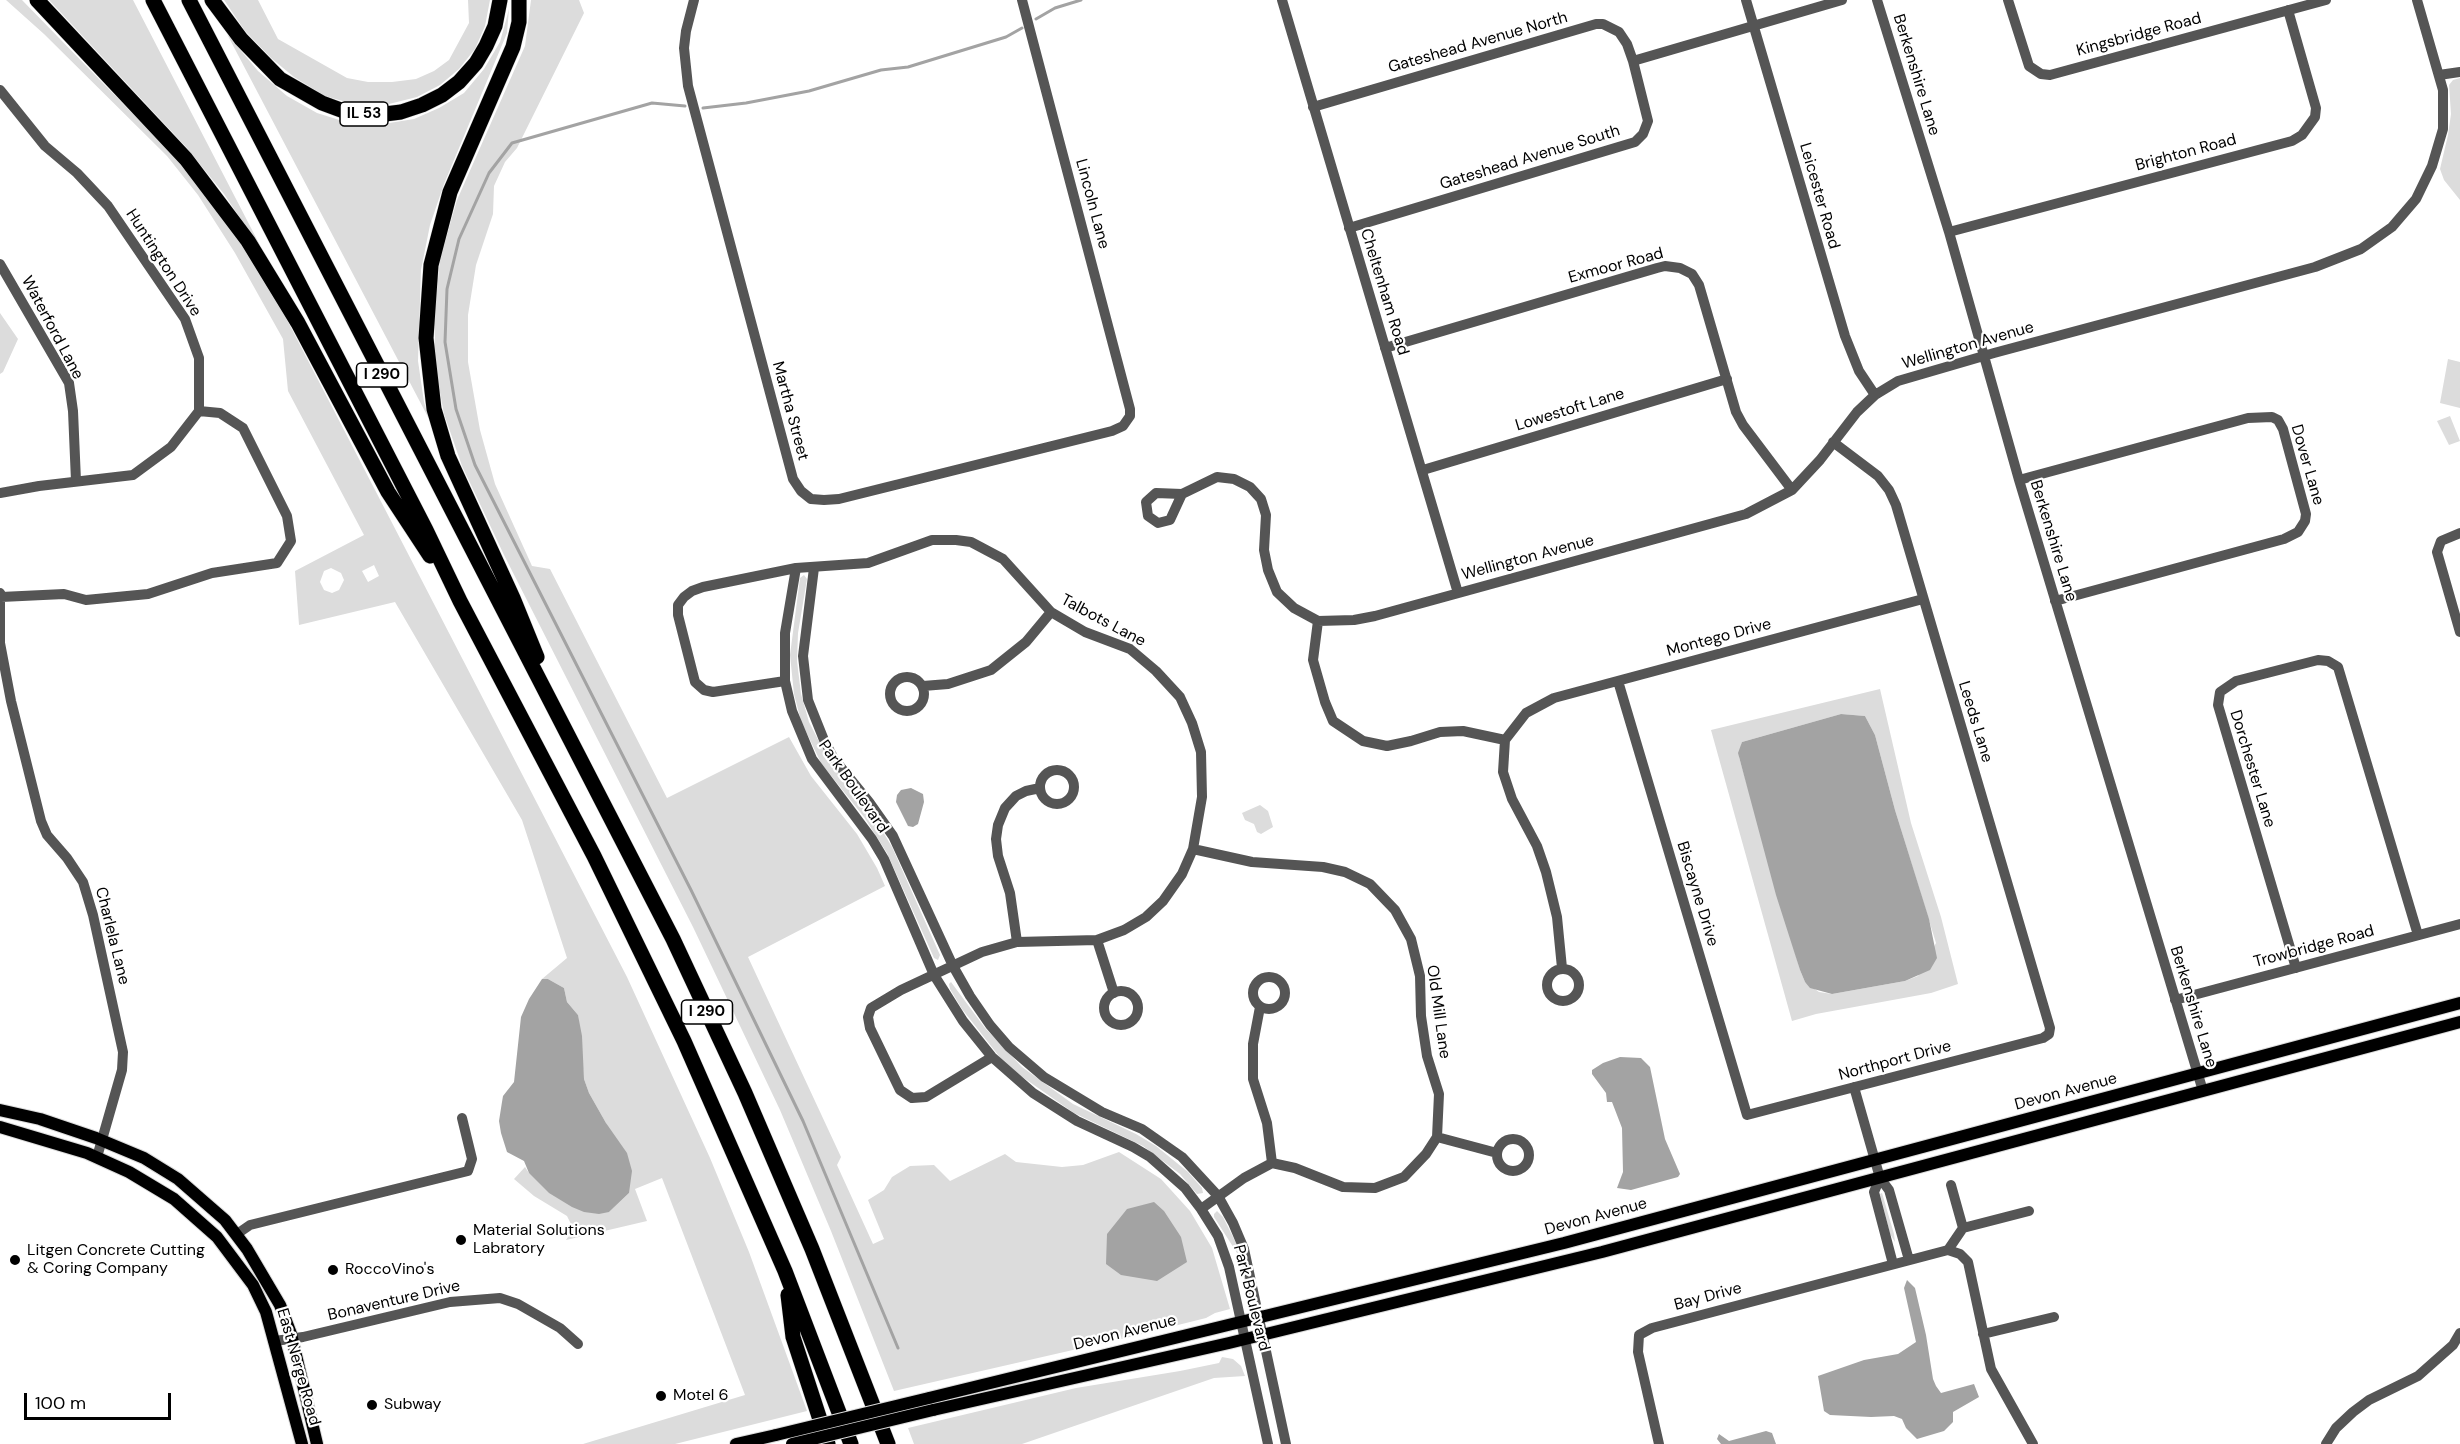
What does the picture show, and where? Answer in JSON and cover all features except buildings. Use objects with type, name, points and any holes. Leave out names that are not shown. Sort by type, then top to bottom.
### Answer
[{"type":"highway","points":[[37,0],[186,159],[248,241],[298,323],[388,492],[460,601]]},
{"type":"highway","name":"I 290","points":[[153,0],[415,508],[460,601],[594,856],[679,1031],[785,1271],[851,1444]]},
{"type":"highway","name":"I 290","points":[[189,0],[673,939],[745,1093],[830,1291],[888,1444]]},
{"type":"highway","name":"IL 53","points":[[212,0],[258,59],[288,85],[322,103],[349,113],[377,115],[401,112],[422,105],[442,95],[459,82],[476,63],[486,46],[495,26],[500,0]]},
{"type":"highway","points":[[519,0],[519,22],[513,47],[450,192],[431,265],[426,338],[434,409],[447,456],[513,598],[574,749]]},
{"type":"highway","points":[[785,1271],[793,1337],[828,1444]]},
{"type":"main road","name":"Devon Avenue","points":[[792,1444],[931,1404],[1260,1316],[1564,1243],[2460,1003]]},
{"type":"main road","name":"Devon Avenue","points":[[736,1444],[1246,1338],[1602,1252],[2460,1022]]},
{"type":"main road","name":"East Nerge Road","points":[[0,1110],[40,1119],[144,1158],[178,1179],[225,1220],[237,1234],[274,1292],[291,1338],[317,1444]]},
{"type":"main road","name":"East Nerge Road","points":[[0,1127],[97,1157],[129,1172],[165,1193],[193,1214],[217,1237],[257,1291],[275,1341],[302,1444]]},
{"type":"street","name":"Martha Street","points":[[694,0],[684,48],[688,86],[788,464],[793,479],[801,491],[811,498],[839,499],[1112,431],[1123,426],[1130,416]]},
{"type":"street","name":"Lincoln Lane","points":[[1022,0],[1130,416]]},
{"type":"street","name":"Cheltenham Road","points":[[1282,0],[1458,593]]},
{"type":"street","name":"Leicester Road","points":[[1746,0],[1845,336],[1859,370],[1875,395]]},
{"type":"street","points":[[1633,61],[1753,24],[1842,0]]},
{"type":"street","name":"Berkenshire Lane","points":[[1877,0],[2203,1091]]},
{"type":"street","name":"Kingsbridge Road","points":[[2008,0],[2029,66],[2041,74],[2050,75],[2326,0]]},
{"type":"street","name":"Wellington Avenue","points":[[1318,621],[1354,620],[1734,518],[1761,508],[1792,489],[1820,460],[1857,412],[1875,395],[1905,379],[2315,267],[2361,249],[2377,239],[2405,213],[2426,181],[2443,129],[2444,106],[2439,75],[2417,0]]},
{"type":"street","name":"Brighton Road","points":[[1948,232],[2292,141],[2302,135],[2315,117],[2316,108],[2288,10]]},
{"type":"street","name":"Gateshead Avenue North","points":[[1313,107],[1596,24],[1603,24],[1619,32],[1628,44],[1633,61]]},
{"type":"street","name":"Gateshead Avenue South","points":[[1349,228],[1635,142],[1643,134],[1648,121],[1633,61]]},
{"type":"street","points":[[2439,75],[2460,72]]},
{"type":"street","name":"Huntington Drive","points":[[0,90],[45,146],[77,173],[108,206],[185,319],[199,358],[199,411]]},
{"type":"street","name":"Waterford Lane","points":[[0,264],[69,383],[73,411],[76,481]]},
{"type":"street","name":"Exmoor Road","points":[[1385,348],[1657,268],[1672,266],[1688,271],[1699,285],[1743,425],[1792,489]]},
{"type":"street","name":"Lowestoft Lane","points":[[1422,470],[1727,379]]},
{"type":"street","points":[[0,493],[133,475],[171,447],[199,411],[220,413],[243,428],[287,516],[291,541],[277,563],[212,573],[148,594],[86,600],[64,594],[0,595]]},
{"type":"street","name":"Dover Lane","points":[[2019,480],[2248,418],[2272,417],[2278,420],[2283,429],[2306,514],[2305,521],[2298,532],[2284,539],[2055,601]]},
{"type":"street","name":"Leeds Lane","points":[[1833,441],[1867,466],[1889,490],[1896,505],[2050,1028],[2049,1034]]},
{"type":"street","points":[[1182,494],[1217,477],[1234,479],[1250,486],[1261,499],[1266,515],[1264,549],[1268,570],[1277,592],[1294,608],[1318,621],[1313,660],[1319,685],[1333,721],[1347,732],[1363,741],[1387,746],[1440,732],[1463,731],[1505,740],[1503,772],[1512,799],[1538,846],[1546,872],[1557,917],[1562,968]]},
{"type":"street","points":[[2460,533],[2441,541],[2437,552],[2460,632]]},
{"type":"street","name":"Talbots Lane","points":[[814,568],[868,564],[932,540],[971,542],[1003,559],[1051,612],[1085,632],[1130,649],[1156,671],[1180,697],[1192,723],[1201,752],[1202,797],[1193,849],[1182,874],[1163,901],[1146,917],[1124,930],[1097,940],[1017,942],[982,952],[876,1004],[868,1017],[870,1028],[900,1090],[912,1098],[926,1097],[992,1057]]},
{"type":"street","points":[[785,681],[713,692],[704,690],[695,682],[678,615],[678,605],[692,591],[704,587],[796,568],[814,568]]},
{"type":"street","name":"Park Boulevard","points":[[796,568],[784,633],[785,681],[792,711],[812,759],[858,819],[884,859],[934,975],[963,1021],[992,1057],[1034,1093],[1077,1121],[1150,1157],[1185,1188],[1202,1209],[1224,1250],[1246,1338],[1268,1444]]},
{"type":"street","name":"Park Boulevard","points":[[814,568],[803,656],[808,700],[816,723],[834,759],[893,836],[953,966],[990,1025],[1044,1077],[1084,1102],[1142,1130],[1182,1157],[1218,1196],[1240,1236],[1264,1334],[1286,1444]]},
{"type":"street","name":"Charlela Lane","points":[[0,595],[0,643],[11,701],[41,821],[47,835],[67,858],[83,882],[116,1011],[123,1052],[122,1070],[97,1157]]},
{"type":"street","name":"Montego Drive","points":[[1505,740],[1526,713],[1554,699],[1923,599]]},
{"type":"street","points":[[922,686],[948,684],[992,670],[1026,642],[1051,612]]},
{"type":"street","name":"Dorchester Lane","points":[[2296,968],[2218,705],[2220,692],[2235,681],[2318,660],[2328,661],[2338,668],[2418,935]]},
{"type":"street","name":"Biscayne Drive","points":[[1618,681],[1747,1115]]},
{"type":"street","points":[[1017,942],[1010,893],[998,856],[996,839],[998,825],[1005,808],[1016,796],[1040,788]]},
{"type":"street","name":"Old Mill Lane","points":[[1193,849],[1252,862],[1323,867],[1345,872],[1370,884],[1395,910],[1411,939],[1420,976],[1421,1017],[1427,1056],[1439,1094],[1437,1137]]},
{"type":"street","name":"Trowbridge Road","points":[[2175,1000],[2460,924]]},
{"type":"street","points":[[1097,940],[1114,993]]},
{"type":"street","points":[[1260,1007],[1252,1044],[1253,1079],[1267,1122],[1272,1163]]},
{"type":"street","name":"Northport Drive","points":[[1747,1115],[2043,1038],[2049,1034]]},
{"type":"street","points":[[1854,1087],[1880,1178],[1889,1190],[1909,1260]]},
{"type":"street","points":[[237,1234],[250,1225],[468,1171],[472,1159],[462,1118]]},
{"type":"street","points":[[1202,1209],[1244,1178],[1272,1163],[1295,1168],[1342,1187],[1375,1188],[1404,1177],[1426,1154],[1437,1137],[1497,1153]]},
{"type":"street","points":[[1880,1178],[1874,1192],[1893,1264]]},
{"type":"street","points":[[1951,1185],[1962,1228]]},
{"type":"street","points":[[2029,1211],[1962,1228],[1948,1250],[1960,1254],[1968,1262],[1991,1369],[2033,1444]]},
{"type":"street","name":"Bay Drive","points":[[1659,1444],[1638,1352],[1639,1335],[1652,1328],[1948,1250]]},
{"type":"street","name":"Bonaventure Drive","points":[[275,1341],[303,1337],[450,1302],[500,1298],[518,1304],[560,1328],[578,1344]]},
{"type":"street","points":[[1983,1334],[2054,1317]]},
{"type":"street","points":[[2326,1444],[2336,1428],[2353,1412],[2369,1400],[2418,1376],[2453,1345],[2460,1333]]},
{"type":"shaded area","points":[[6,0],[22,0],[175,157],[233,231],[285,316],[627,977],[710,1158],[749,1252],[807,1411],[675,1444],[583,1444],[745,1395],[662,1178],[635,1189],[647,1221],[566,1240],[572,1231],[567,1216],[534,1196],[514,1179],[525,1167],[529,1173],[609,1212],[629,1193],[606,1123],[584,1079],[578,1015],[567,1002],[564,988],[548,979],[542,979],[567,958],[522,820],[395,602],[299,625],[295,571],[364,535],[288,391],[283,339],[235,253],[198,195],[167,156],[44,34]],"holes":[[[374,565],[379,576],[368,582],[362,571]],[[331,568],[341,573],[344,580],[339,590],[332,593],[324,590],[320,582],[324,571]]]},
{"type":"shaded area","points":[[49,0],[133,0],[265,255],[224,194],[186,147]]},
{"type":"shaded area","points":[[224,0],[258,0],[278,39],[347,78],[368,82],[392,82],[416,79],[434,71],[449,60],[469,23],[468,0],[490,0],[485,26],[475,49],[459,69],[440,85],[417,97],[385,105],[353,104],[325,96],[294,77],[271,58],[245,31]]},
{"type":"shaded area","points":[[531,0],[579,0],[584,13],[517,148],[505,162],[494,186],[493,214],[476,265],[468,315],[468,362],[480,430],[495,484],[532,566],[550,569],[667,798],[789,737],[811,776],[857,834],[877,868],[885,886],[748,957],[841,1157],[837,1165],[873,1244],[884,1239],[868,1200],[884,1190],[892,1177],[910,1166],[934,1165],[950,1181],[1005,1154],[1016,1162],[1062,1167],[1083,1165],[1119,1152],[1161,1179],[1190,1211],[1212,1248],[1230,1309],[1206,1318],[1134,1336],[894,1391],[780,1110],[693,927],[504,555],[462,466],[444,414],[435,365],[435,310],[440,259],[457,200],[525,46]]},
{"type":"shaded area","points":[[509,9],[507,33],[444,184],[430,225],[421,270],[418,361],[429,419],[227,34],[258,71],[287,96],[317,113],[349,123],[383,124],[414,119],[464,93],[484,69],[500,42]]},
{"type":"shaded area","points":[[2460,78],[2460,200],[2444,180],[2440,169],[2451,114],[2449,85],[2453,80]]},
{"type":"shaded area","points":[[0,313],[18,339],[0,374]]},
{"type":"shaded area","points":[[2448,359],[2460,362],[2460,408],[2440,403]]},
{"type":"shaded area","points":[[2450,416],[2460,441],[2449,445],[2437,421]]},
{"type":"shaded area","points":[[804,575],[807,579],[798,633],[797,661],[801,694],[809,722],[829,761],[877,822],[892,847],[940,955],[938,960],[934,958],[887,853],[864,817],[821,763],[801,721],[794,694],[790,655],[800,578]]},
{"type":"shaded area","points":[[1880,689],[1911,823],[1941,917],[1958,984],[1931,993],[1816,1014],[1792,1021],[1711,730]],"holes":[[[1841,714],[1865,716],[1875,735],[1895,810],[1936,943],[1918,976],[1905,981],[1832,994],[1819,992],[1805,982],[1800,970],[1739,757],[1742,742]]]},
{"type":"shaded area","points":[[1841,714],[1865,716],[1875,735],[1895,810],[1929,919],[1937,958],[1930,970],[1905,981],[1832,994],[1810,988],[1800,970],[1776,895],[1738,753],[1742,742]]},
{"type":"shaded area","points":[[911,788],[923,794],[924,802],[918,824],[913,827],[908,826],[896,802],[901,790]]},
{"type":"shaded area","points":[[1260,805],[1268,811],[1273,827],[1261,834],[1257,832],[1254,824],[1245,820],[1242,813]]},
{"type":"shaded area","points":[[542,979],[548,979],[564,988],[567,1002],[578,1015],[582,1036],[584,1079],[606,1123],[627,1153],[632,1171],[629,1193],[609,1212],[599,1214],[584,1212],[549,1193],[529,1173],[524,1161],[507,1152],[501,1133],[499,1121],[503,1096],[514,1082],[521,1017]]},
{"type":"shaded area","points":[[951,982],[985,1028],[1022,1067],[1073,1104],[1156,1146],[1188,1172],[1202,1188],[1203,1193],[1197,1194],[1180,1174],[1143,1146],[1074,1113],[1021,1076],[1002,1060],[962,1009],[950,989]]},
{"type":"shaded area","points":[[1620,1057],[1641,1058],[1650,1067],[1665,1139],[1680,1174],[1678,1177],[1631,1190],[1617,1188],[1623,1172],[1622,1128],[1612,1102],[1607,1102],[1606,1093],[1592,1074],[1592,1070],[1603,1063]]},
{"type":"shaded area","points":[[1882,1193],[1895,1242],[1890,1234],[1880,1194]]},
{"type":"shaded area","points":[[1154,1202],[1164,1211],[1181,1237],[1187,1262],[1157,1281],[1121,1275],[1106,1264],[1107,1234],[1127,1209]]},
{"type":"shaded area","points":[[1217,1211],[1223,1217],[1238,1247],[1250,1300],[1237,1253],[1214,1217]]},
{"type":"shaded area","points":[[1907,1280],[1915,1288],[1936,1386],[1941,1393],[1974,1384],[1979,1397],[1953,1412],[1953,1422],[1944,1431],[1917,1439],[1906,1428],[1902,1419],[1894,1416],[1830,1415],[1824,1411],[1818,1376],[1864,1360],[1898,1354],[1916,1342],[1904,1288]]},
{"type":"shaded area","points":[[1222,1357],[1233,1359],[1241,1366],[1245,1376],[1214,1378],[1022,1444],[914,1444],[908,1428],[1076,1388],[1219,1363]]},
{"type":"shaded area","points":[[1766,1431],[1772,1433],[1776,1444],[1721,1444],[1717,1439],[1719,1434],[1729,1441]]},
{"type":"waterway","points":[[1036,19],[1055,8],[1081,0]]},
{"type":"waterway","points":[[703,108],[746,103],[809,91],[881,70],[908,67],[1006,37],[1022,28]]},
{"type":"waterway","points":[[685,106],[652,103],[512,143],[489,173],[459,239],[447,289],[445,342],[456,409],[475,465],[691,890],[803,1121],[898,1348]]},
{"type":"place","name":"Material Solutions Labratory","points":[[461,1240]]},
{"type":"place","name":"Litgen Concrete Cutting & Coring Company","points":[[15,1260]]},
{"type":"place","name":"RoccoVino's","points":[[333,1270]]},
{"type":"place","name":"Motel 6","points":[[661,1396]]},
{"type":"place","name":"Subway","points":[[372,1405]]}]
